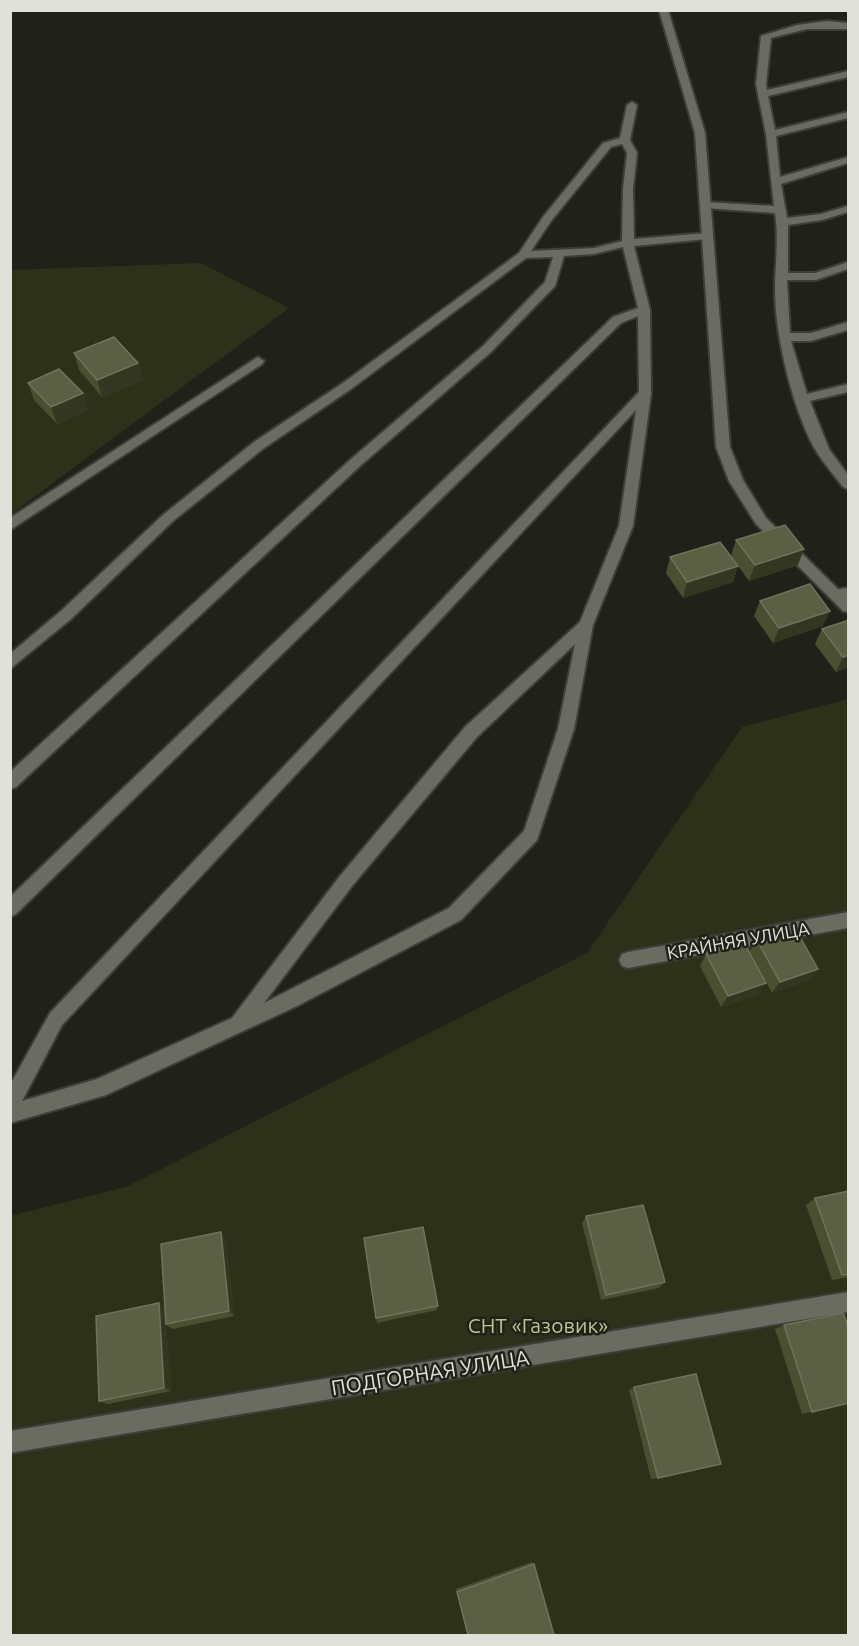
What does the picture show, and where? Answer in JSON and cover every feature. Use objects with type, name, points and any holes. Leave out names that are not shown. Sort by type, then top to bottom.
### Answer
[{"type":"street","points":[[677,10],[664,11],[700,133],[717,393],[723,447],[736,481],[761,521],[842,593],[849,607]]},
{"type":"street","points":[[849,26],[832,23],[795,26],[766,36],[761,84],[771,134],[775,182],[784,236],[782,277],[784,337],[802,399],[823,451],[843,468],[849,484]]},
{"type":"street","points":[[763,94],[849,74]]},
{"type":"street","points":[[10,1114],[99,1088],[291,1000],[455,914],[531,835],[566,729],[586,626],[626,526],[645,394],[644,310],[628,243],[628,189],[632,153],[625,140],[632,105]]},
{"type":"street","points":[[771,134],[849,115]]},
{"type":"street","points":[[10,663],[66,615],[168,518],[231,467],[347,386],[523,255],[547,219],[608,145],[625,140]]},
{"type":"street","points":[[775,182],[849,160]]},
{"type":"street","points":[[705,205],[780,210]]},
{"type":"street","points":[[782,222],[822,217],[849,209]]},
{"type":"street","points":[[523,255],[594,251],[628,243],[707,236]]},
{"type":"street","points":[[10,782],[355,463],[487,349],[551,283],[559,254]]},
{"type":"street","points":[[782,277],[816,276],[849,265]]},
{"type":"street","points":[[10,909],[617,320],[644,310]]},
{"type":"street","points":[[784,337],[811,337],[849,326]]},
{"type":"street","points":[[11,525],[258,361]]},
{"type":"street","points":[[802,399],[849,388]]},
{"type":"street","points":[[10,1105],[56,1019],[645,394]]},
{"type":"street","points":[[237,1024],[346,881],[471,732],[586,626]]},
{"type":"street","name":"КРАЙНЯЯ УЛИЦА","points":[[628,960],[849,920]]},
{"type":"street","name":"ПОДГОРНАЯ УЛИЦА","points":[[10,1442],[849,1302]]},
{"type":"green space","points":[[201,263],[289,308],[11,514],[10,270]]},
{"type":"green space","name":"СНТ «Газовик»","points":[[848,699],[848,1635],[11,1635],[10,1216],[126,1187],[587,953],[742,727]]},
{"type":"building","points":[[114,337],[138,363],[97,380],[74,353]]},
{"type":"building","points":[[59,369],[83,393],[51,407],[28,383]]},
{"type":"building","points":[[785,525],[804,549],[755,565],[736,540]]},
{"type":"building","points":[[720,542],[738,566],[687,582],[670,557]]},
{"type":"building","points":[[810,584],[830,611],[779,628],[760,601]]},
{"type":"building","points":[[849,620],[849,655],[843,657],[822,629]]},
{"type":"building","points":[[795,928],[818,969],[780,982],[757,940]]},
{"type":"building","points":[[744,942],[766,983],[728,996],[706,954]]},
{"type":"building","points":[[849,1191],[849,1274],[842,1275],[815,1198]]},
{"type":"building","points":[[643,1205],[665,1282],[606,1295],[586,1216]]},
{"type":"building","points":[[423,1227],[438,1306],[376,1318],[364,1238]]},
{"type":"building","points":[[221,1232],[229,1311],[166,1324],[161,1244]]},
{"type":"building","points":[[159,1303],[164,1388],[99,1401],[96,1316]]},
{"type":"building","points":[[843,1313],[849,1328],[849,1403],[812,1412],[784,1325]]},
{"type":"building","points":[[696,1374],[721,1464],[658,1478],[634,1387]]},
{"type":"building","points":[[534,1564],[554,1635],[468,1635],[457,1592]]}]
